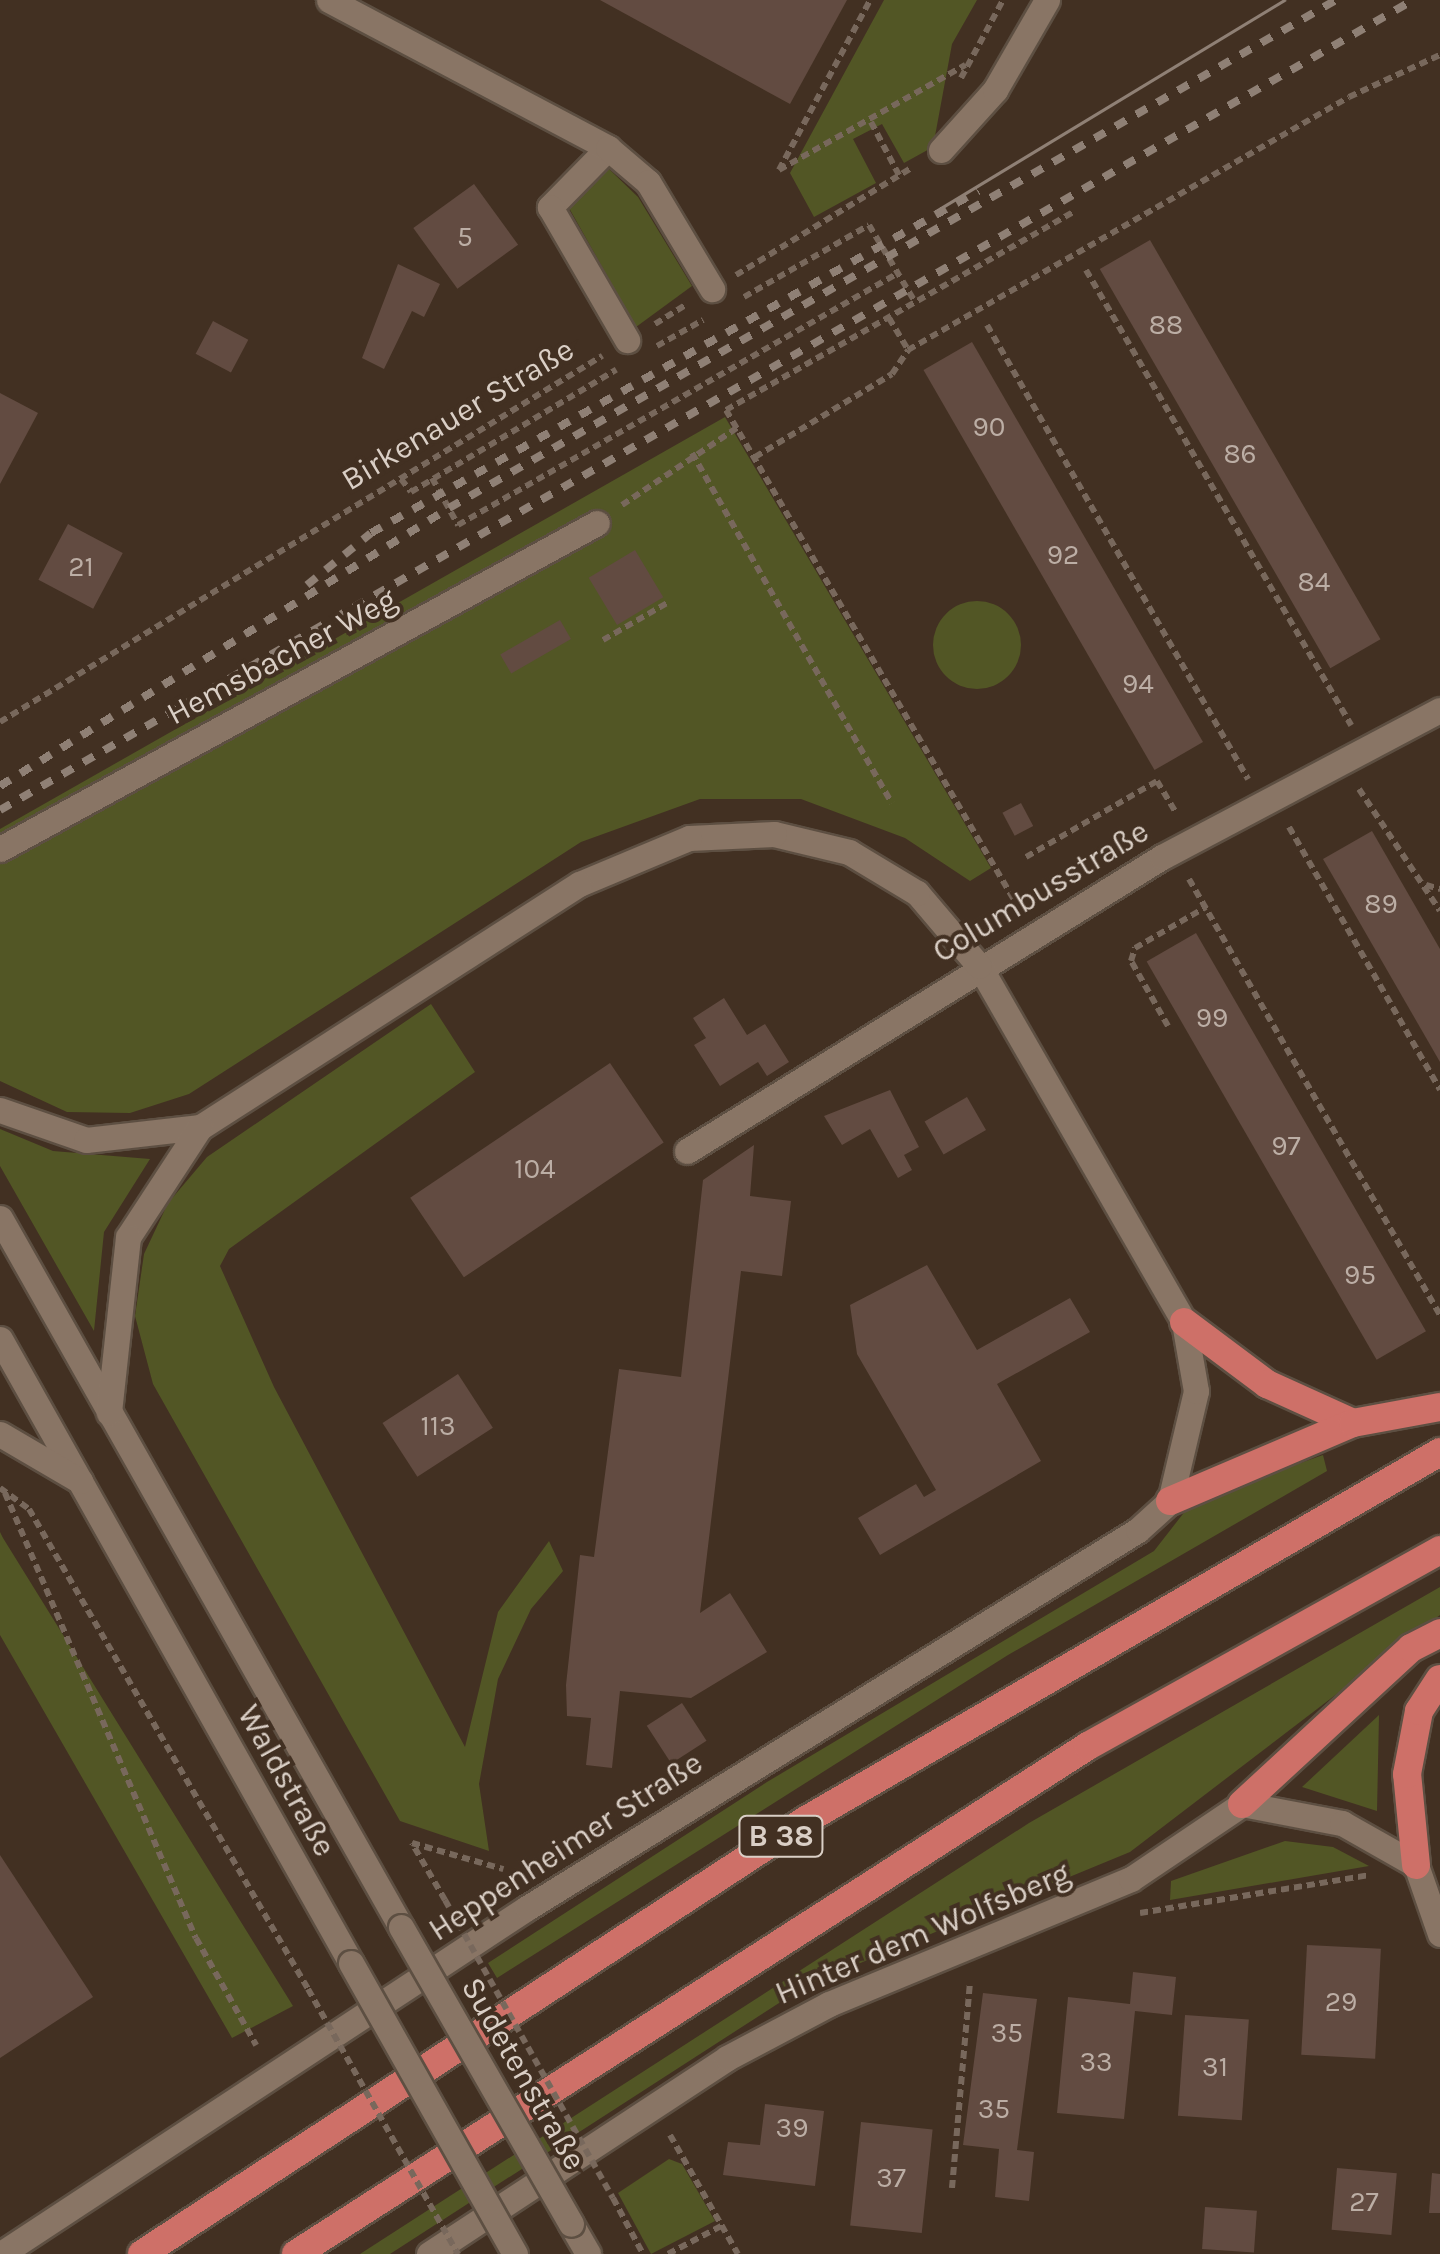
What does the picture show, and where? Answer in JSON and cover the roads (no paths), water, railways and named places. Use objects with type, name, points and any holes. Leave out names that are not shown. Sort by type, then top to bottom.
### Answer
[{"type":"highway","points":[[1184,1322],[1267,1384],[1353,1422]]},
{"type":"highway","points":[[1170,1501],[1353,1422],[1440,1406]]},
{"type":"highway","name":"B 38","points":[[142,2254],[806,1820],[1440,1452]]},
{"type":"highway","name":"B 38","points":[[296,2254],[1088,1746],[1440,1550]]},
{"type":"highway","points":[[1242,1804],[1411,1648],[1440,1633]]},
{"type":"highway","points":[[1416,1865],[1406,1774],[1419,1712],[1440,1678]]},
{"type":"main road","points":[[329,0],[608,148],[648,182],[712,289]]},
{"type":"main road","points":[[941,150],[995,90],[1047,0]]},
{"type":"main road","points":[[608,148],[550,207],[628,340]]},
{"type":"main road","name":"Hemsbacher Weg","points":[[0,850],[597,524]]},
{"type":"main road","name":"Columbusstraße","points":[[688,1150],[978,966],[1175,849],[1440,710]]},
{"type":"main road","points":[[109,1412],[128,1237],[200,1127],[579,884],[690,838],[774,834],[849,852],[917,893],[978,966],[1184,1322],[1196,1391],[1170,1501]]},
{"type":"main road","points":[[0,1110],[86,1140],[200,1127]]},
{"type":"main road","name":"Waldstraße","points":[[0,1218],[402,1927]]},
{"type":"main road","name":"Waldstraße","points":[[0,1338],[515,2254]]},
{"type":"main road","points":[[0,1434],[80,1481]]},
{"type":"main road","name":"Heppenheimer Straße","points":[[0,2254],[1170,1501]]},
{"type":"main road","points":[[1242,1804],[1342,1823],[1416,1865],[1440,1934]]},
{"type":"main road","name":"Hinter dem Wolfsberg","points":[[429,2254],[727,2058],[828,2004],[1100,1894],[1242,1804]]},
{"type":"main road","name":"Sudetenstraße","points":[[402,1927],[588,2254]]},
{"type":"tram line","points":[[936,211],[1284,0]]},
{"type":"railway","points":[[0,786],[449,508],[1336,0]]},
{"type":"railway","points":[[0,810],[1413,0]]},
{"type":"railway","points":[[307,585],[371,533],[978,191]]}]
